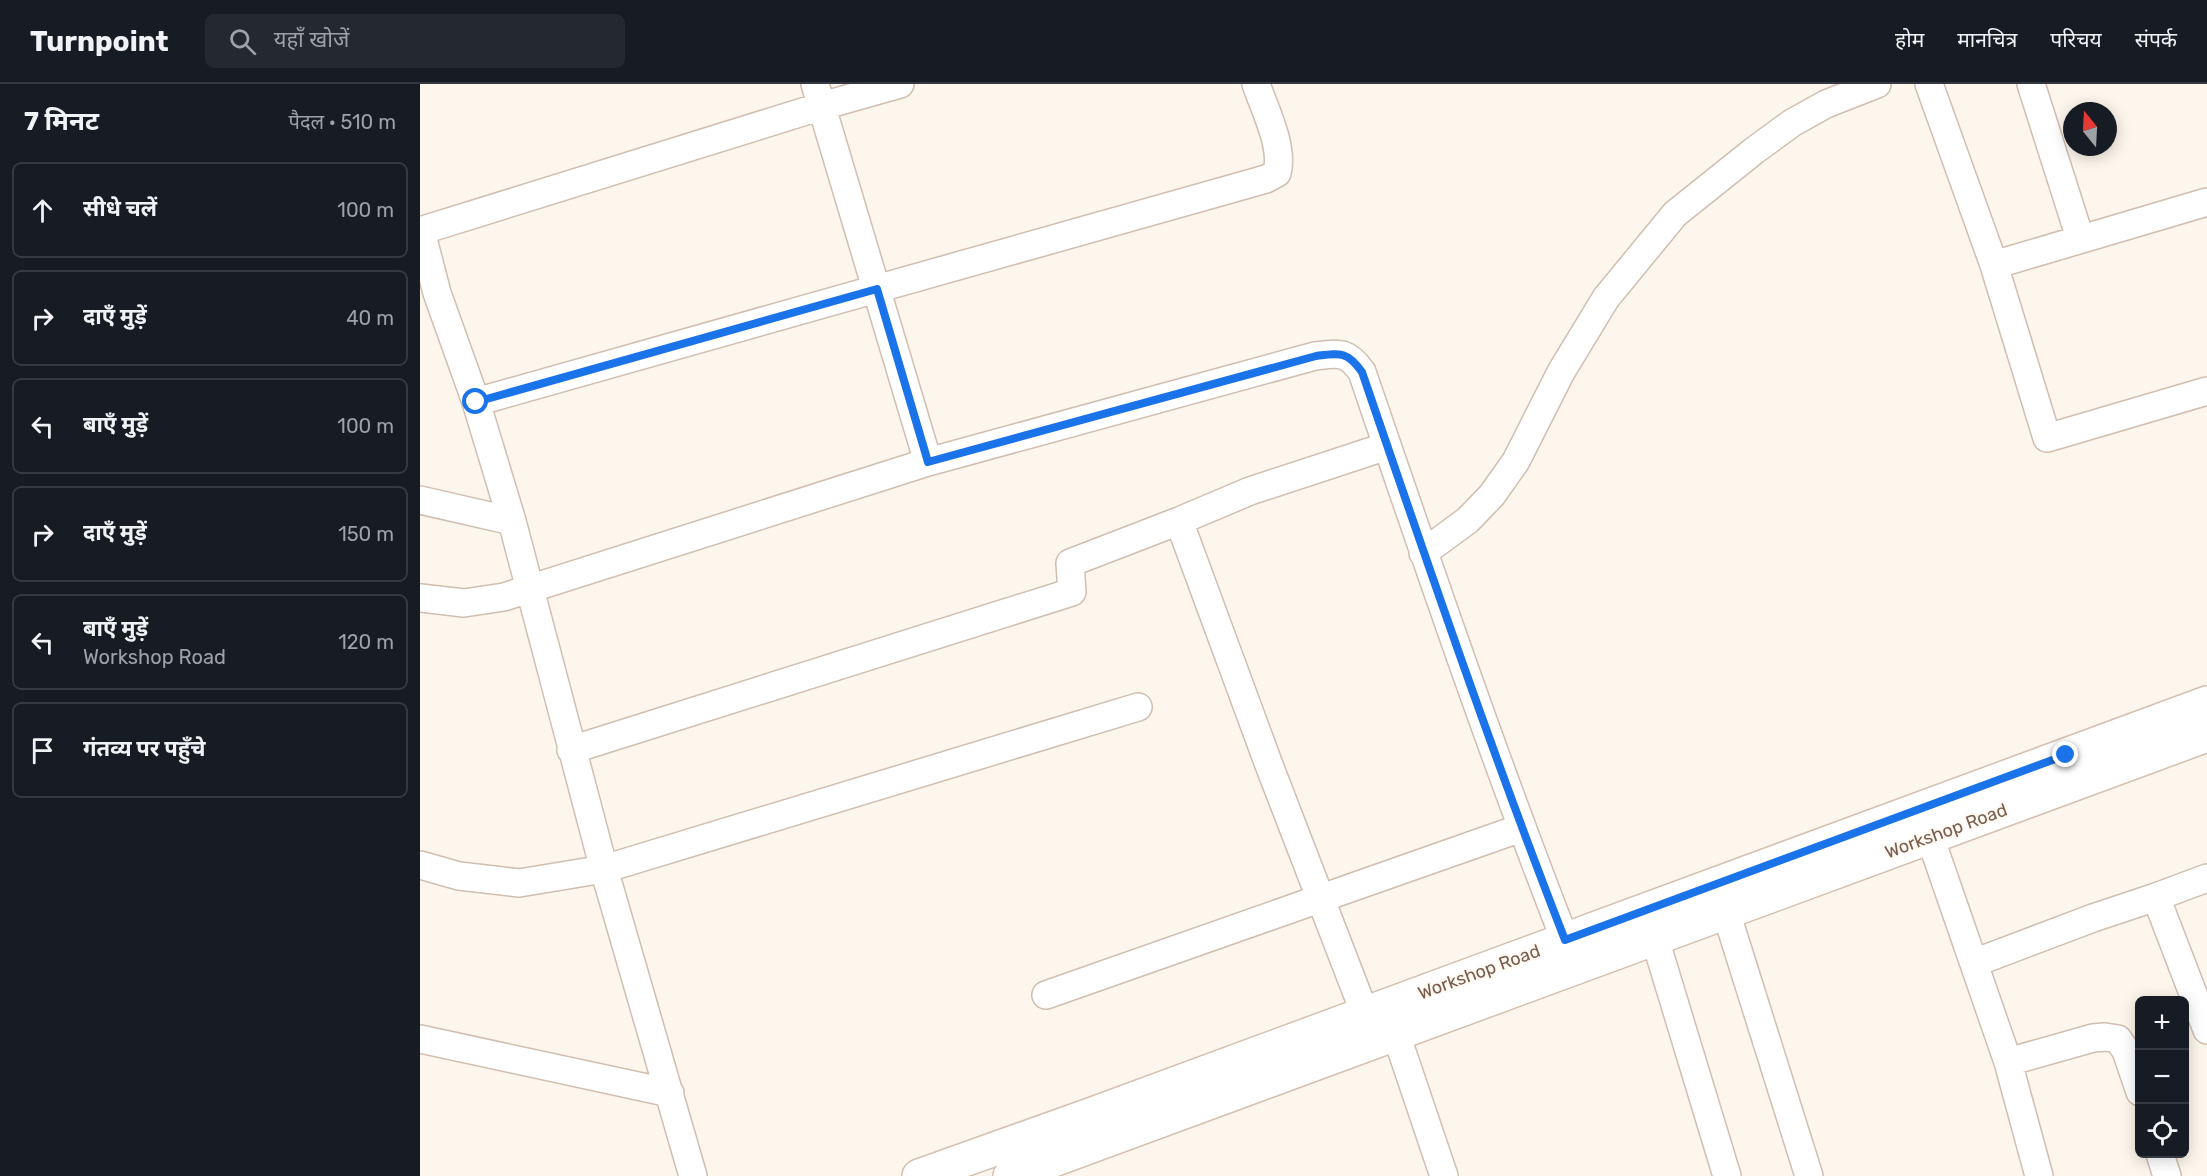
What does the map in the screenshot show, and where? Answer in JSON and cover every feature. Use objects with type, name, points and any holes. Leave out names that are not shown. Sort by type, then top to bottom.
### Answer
[{"type":"main road","name":"Workshop Road","points":[[919,1176],[980,1166],[1365,1014],[2207,703]]},
{"type":"main road","name":"Workshop Road","points":[[1010,1176],[2207,735]]},
{"type":"street","points":[[693,1176],[571,750],[512,521],[476,402],[428,290],[420,231],[819,95],[900,84]]},
{"type":"street","points":[[476,402],[1266,179],[1277,173],[1280,163],[1279,151],[1256,84]]},
{"type":"street","points":[[1423,553],[1468,520],[1492,495],[1516,461],[1561,372],[1606,298],[1675,214],[1792,123],[1826,104],[1877,84]]},
{"type":"street","points":[[1929,84],[1994,265],[2047,438],[2207,391]]},
{"type":"street","points":[[2031,84],[2080,238]]},
{"type":"street","points":[[819,95],[928,462]]},
{"type":"street","points":[[1994,265],[2207,202]]},
{"type":"street","points":[[420,598],[464,603],[483,602],[928,462],[1316,356],[1340,353],[1352,358],[1362,372],[1423,553],[1521,828],[1565,940]]},
{"type":"street","points":[[571,750],[1072,592],[1070,563],[1250,491],[1387,446]]},
{"type":"street","points":[[420,500],[512,521]]},
{"type":"street","points":[[1179,521],[1365,1014]]},
{"type":"street","points":[[420,865],[459,876],[519,883],[604,869],[1138,706]]},
{"type":"street","points":[[1046,995],[1521,828]]},
{"type":"street","points":[[1930,837],[2008,1062],[2039,1176]]},
{"type":"street","points":[[1974,963],[2207,878]]},
{"type":"street","points":[[2156,897],[2207,1030]]},
{"type":"street","points":[[1726,912],[1809,1176]]},
{"type":"street","points":[[1655,939],[1727,1176]]},
{"type":"street","points":[[1396,1034],[1443,1176]]},
{"type":"street","points":[[2008,1062],[2093,1038],[2105,1037],[2118,1039],[2126,1052],[2135,1080]]},
{"type":"street","points":[[420,1039],[670,1093]]},
{"type":"street","points":[[2161,1158],[2167,1176]]},
{"type":"route","points":[[476,402],[877,289],[928,462],[1316,356],[1340,353],[1352,358],[1362,372],[1423,553],[1521,828],[1565,940],[2066,755]]}]
